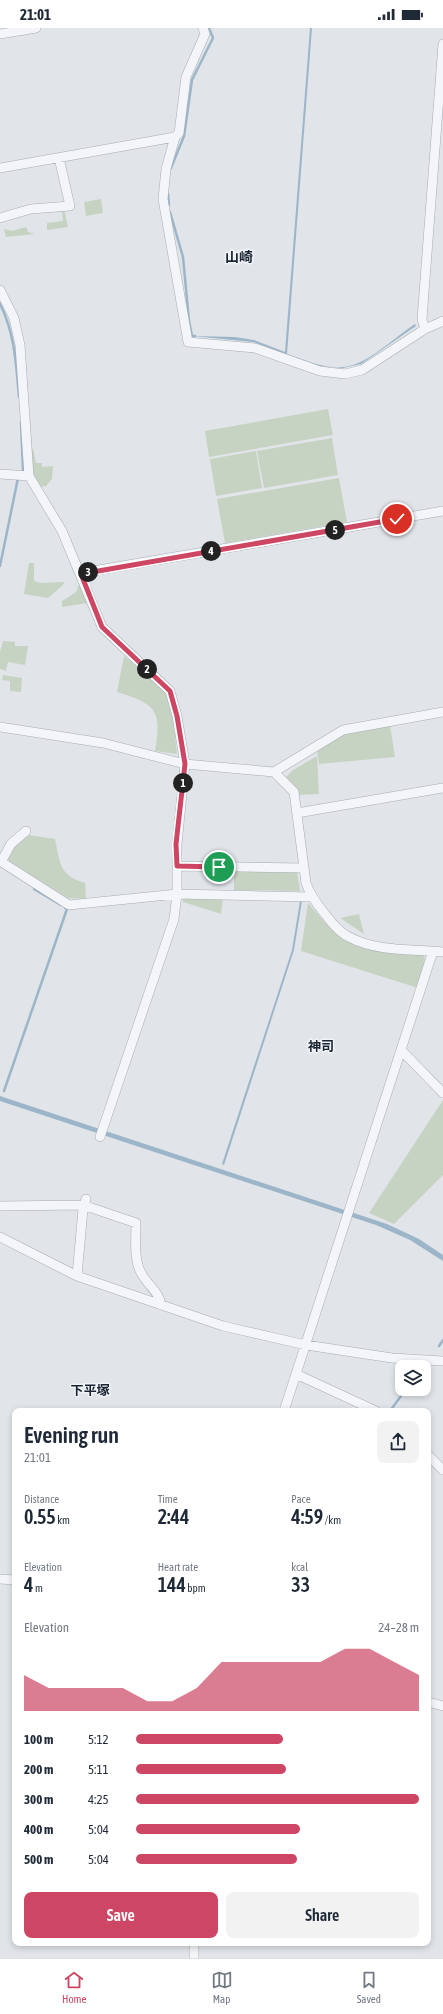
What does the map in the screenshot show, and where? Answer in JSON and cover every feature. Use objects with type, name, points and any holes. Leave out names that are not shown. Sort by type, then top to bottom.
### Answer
[{"type":"street","points":[[0,34],[36,28]]},
{"type":"street","points":[[203,28],[205,34],[186,77],[179,133],[175,138],[166,169],[163,199],[188,342],[255,348],[320,372],[345,374],[362,370],[425,329],[443,321]]},
{"type":"street","points":[[425,329],[422,319],[443,44]]},
{"type":"street","points":[[0,168],[175,138]]},
{"type":"street","points":[[0,218],[31,209],[70,206],[59,158]]},
{"type":"street","points":[[0,290],[14,318],[20,345],[29,476],[62,531],[102,627],[170,691],[177,716],[185,764],[176,844],[177,894],[174,919],[100,1136]]},
{"type":"street","points":[[0,474],[29,476]]},
{"type":"street","points":[[81,574],[443,511]]},
{"type":"street","points":[[0,727],[103,743],[185,764],[274,772],[343,730],[443,712]]},
{"type":"street","points":[[274,772],[294,792],[302,868],[311,897],[330,921],[348,937],[368,944],[402,950],[443,952]]},
{"type":"street","points":[[297,813],[443,788]]},
{"type":"street","points":[[26,831],[11,844],[1,862],[69,905],[177,894],[311,897]]},
{"type":"street","points":[[177,866],[302,868]]},
{"type":"street","points":[[285,1408],[402,1051],[433,951]]},
{"type":"street","points":[[402,1051],[443,1093]]},
{"type":"street","points":[[0,1206],[85,1202],[136,1223],[136,1257],[142,1275],[160,1297],[161,1305]]},
{"type":"street","points":[[78,1276],[85,1202]]},
{"type":"street","points":[[0,1237],[78,1276],[223,1326],[306,1345],[392,1358],[443,1361]]},
{"type":"street","points":[[296,1374],[370,1408]]},
{"type":"street","points":[[431,1458],[443,1470]]},
{"type":"street","points":[[0,1579],[12,1580]]},
{"type":"street","points":[[431,1703],[443,1706]]},
{"type":"street","points":[[194,1946],[194,1958]]},
{"type":"green space","points":[[101,199],[103,213],[86,216],[84,202]]},
{"type":"green space","points":[[62,209],[64,209],[68,227],[47,230],[47,223],[63,221]]},
{"type":"green space","points":[[26,227],[28,232],[35,234],[6,237],[4,229],[12,231]]},
{"type":"green space","points":[[328,409],[333,435],[209,457],[205,431]]},
{"type":"green space","points":[[332,438],[338,475],[264,488],[257,451]]},
{"type":"green space","points":[[29,449],[33,449],[36,463],[42,463],[42,467],[53,466],[52,479],[46,486],[38,487],[31,475]]},
{"type":"green space","points":[[256,451],[262,488],[216,496],[210,459]]},
{"type":"green space","points":[[339,478],[347,522],[225,543],[217,499]]},
{"type":"green space","points":[[29,563],[34,563],[34,581],[41,583],[64,582],[63,585],[48,598],[24,594]]},
{"type":"green space","points":[[79,584],[88,603],[62,607],[62,601],[76,592]]},
{"type":"green space","points":[[3,641],[15,642],[15,646],[28,646],[25,665],[8,662],[6,671],[0,669],[0,652]]},
{"type":"green space","points":[[124,656],[151,677],[164,690],[172,713],[177,754],[155,751],[158,726],[153,711],[148,705],[130,696],[117,692]]},
{"type":"green space","points":[[3,675],[22,678],[21,692],[10,691],[10,681],[2,680]]},
{"type":"green space","points":[[390,725],[395,757],[319,764],[317,750],[342,733]]},
{"type":"green space","points":[[317,756],[319,794],[298,795],[286,777],[293,770]]},
{"type":"green space","points":[[28,835],[55,839],[62,867],[70,876],[85,883],[86,899],[68,898],[7,860],[15,845]]},
{"type":"green space","points":[[297,871],[300,891],[234,890],[234,872]]},
{"type":"green space","points":[[183,898],[223,898],[221,914],[183,902]]},
{"type":"green space","points":[[308,903],[330,928],[347,941],[379,951],[424,955],[425,962],[418,988],[301,951]]},
{"type":"green space","points":[[359,914],[364,934],[340,918]]},
{"type":"green space","points":[[443,1100],[443,1175],[394,1224],[369,1213]]},
{"type":"water","points":[[310,28],[312,28],[287,354],[319,365],[345,367],[368,358],[415,324],[416,326],[361,364],[343,368],[318,366],[253,342],[192,336],[235,337],[254,340],[285,352]]},
{"type":"water","points":[[300,901],[302,901],[294,950],[224,1165],[222,1164],[292,950]]},
{"type":"water","points":[[0,1096],[387,1224],[419,1239],[443,1255],[443,1261],[410,1240],[376,1225],[0,1101]]},
{"type":"waterway","points":[[171,168],[184,136],[192,80],[213,38],[209,28]]},
{"type":"waterway","points":[[168,194],[169,205]]},
{"type":"waterway","points":[[170,212],[183,257],[189,321],[192,336],[195,336]]},
{"type":"waterway","points":[[0,304],[12,338],[16,361],[19,397]]},
{"type":"waterway","points":[[21,422],[23,470]]},
{"type":"waterway","points":[[0,566],[18,478]]},
{"type":"waterway","points":[[34,889],[61,905]]},
{"type":"waterway","points":[[4,1091],[67,909],[65,908]]},
{"type":"waterway","points":[[439,1346],[443,1340]]},
{"type":"waterway","points":[[392,1408],[401,1396]]},
{"type":"district","name":"山崎","points":[[239,257]]},
{"type":"district","name":"神司","points":[[321,1046]]},
{"type":"district","name":"下平塚","points":[[90,1390]]},
{"type":"route","points":[[219,867],[177,866],[176,844],[185,764],[177,716],[170,691],[102,627],[81,574],[397,519]]}]
